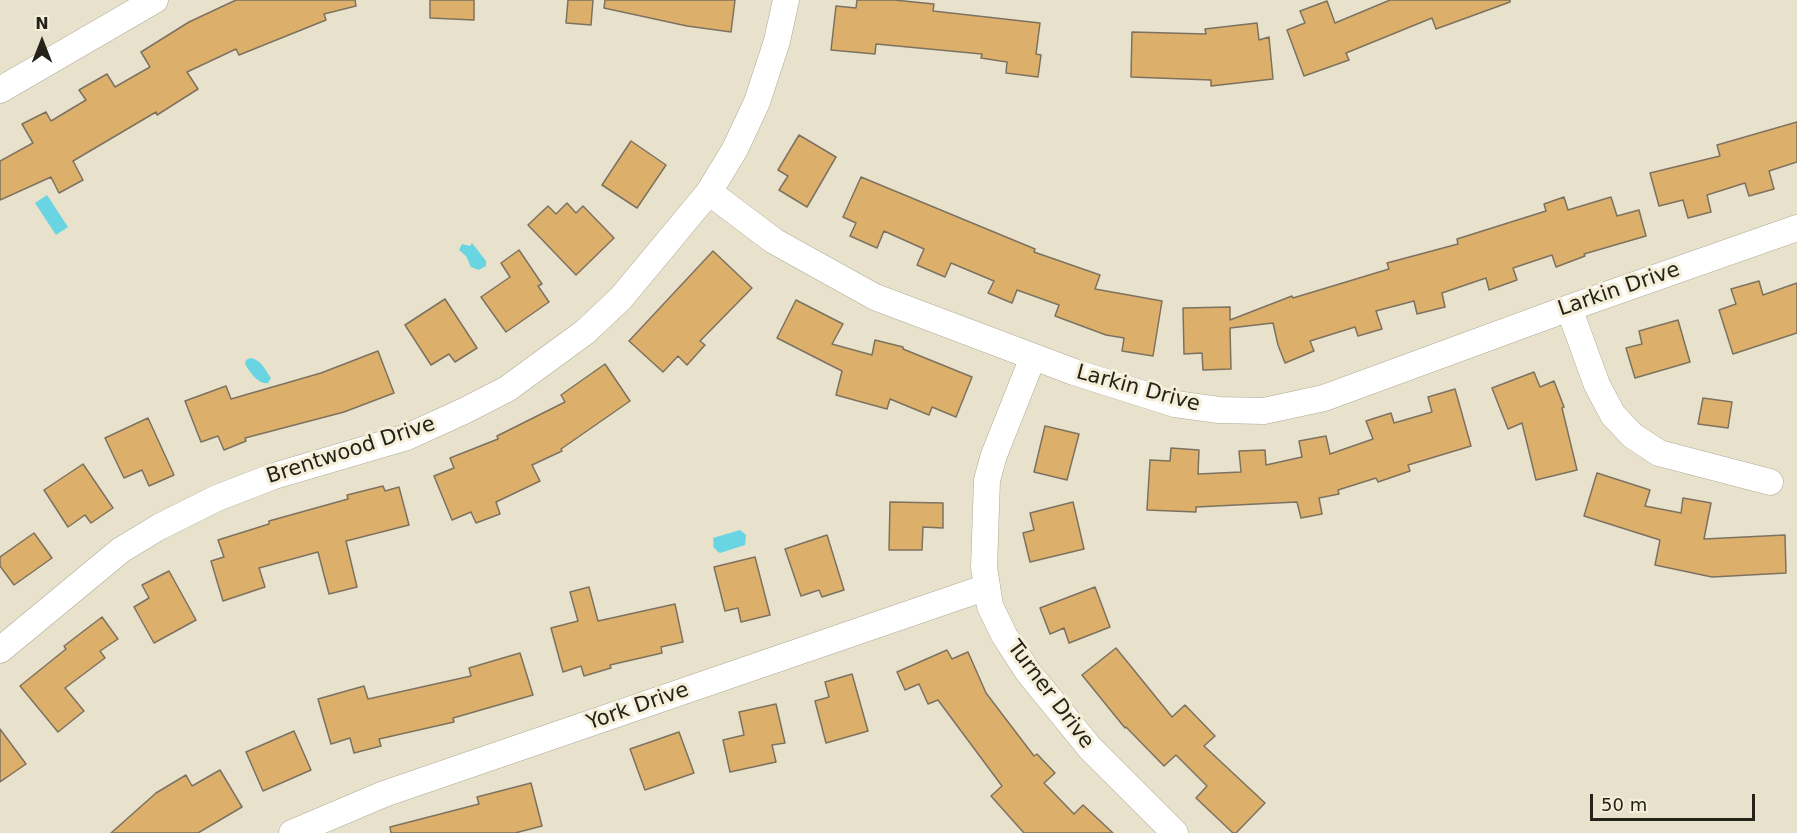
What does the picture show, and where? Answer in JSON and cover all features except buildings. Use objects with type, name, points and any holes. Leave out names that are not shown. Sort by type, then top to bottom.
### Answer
[{"type":"street","points":[[0,90],[155,0]]},
{"type":"street","name":"Brentwood Drive","points":[[0,650],[121,550],[159,527],[217,498],[274,476],[407,437],[464,411],[507,388],[585,332],[621,298],[709,192],[758,102],[777,41],[786,0]]},
{"type":"street","name":"Larkin Drive","points":[[709,192],[774,241],[875,297],[1074,372],[1175,404],[1219,410],[1264,411],[1324,398],[1569,308],[1797,228]]},
{"type":"street","points":[[1569,308],[1597,385],[1613,415],[1633,436],[1659,453],[1770,482]]},
{"type":"street","name":"Turner Drive","points":[[1033,357],[994,454],[987,480],[984,567],[990,606],[1004,635],[1028,672],[1090,748],[1175,833]]},
{"type":"street","name":"York Drive","points":[[292,833],[384,794],[987,587]]},
{"type":"water","points":[[47,195],[68,227],[56,235],[35,203]]},
{"type":"water","points":[[472,243],[486,261],[486,266],[479,270],[471,267],[466,256],[459,250],[462,244],[470,246]]},
{"type":"water","points":[[250,358],[258,361],[265,369],[271,378],[268,383],[261,382],[249,371],[245,364]]},
{"type":"water","points":[[740,530],[746,535],[745,545],[720,553],[714,548],[713,538]]}]
